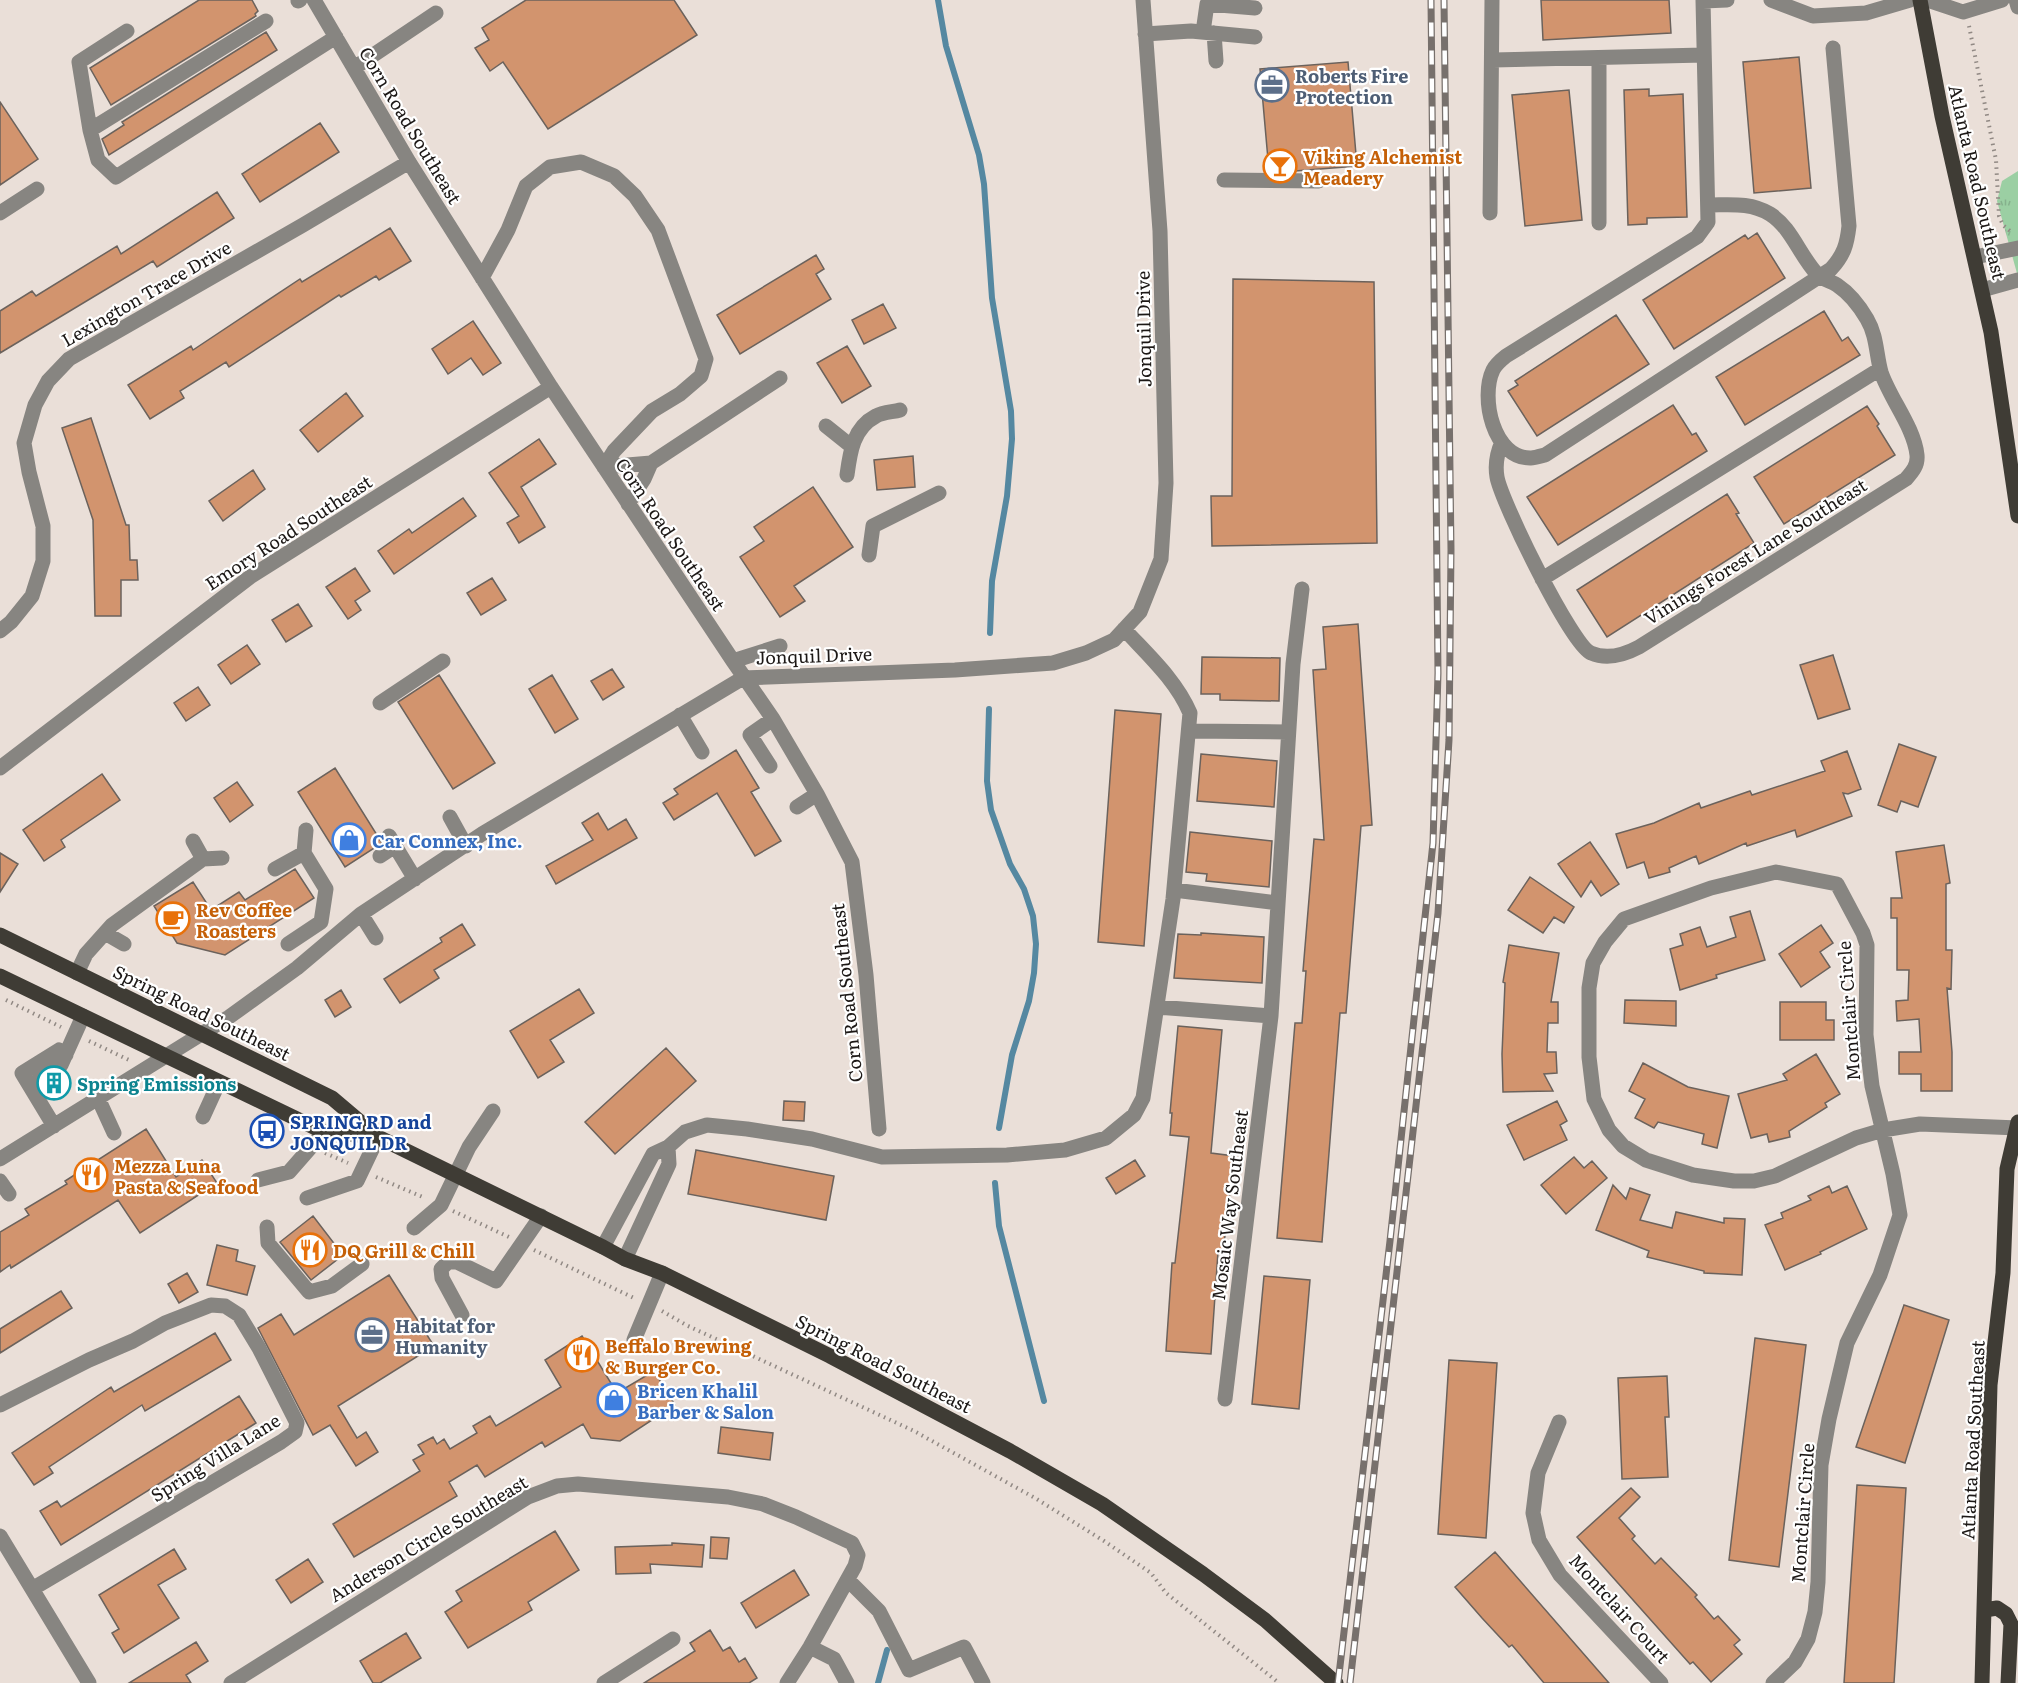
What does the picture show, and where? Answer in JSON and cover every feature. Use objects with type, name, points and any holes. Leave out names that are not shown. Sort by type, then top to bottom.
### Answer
[{"type":"main road","name":"Atlanta Road Southeast","points":[[1920,0],[1942,116],[1982,290],[2001,395],[2018,516]]},
{"type":"main road","name":"Spring Road Southeast","points":[[0,936],[332,1098],[378,1137],[624,1259],[662,1273],[830,1356],[1021,1456],[1102,1504],[1203,1574],[1265,1620],[1336,1683]]},
{"type":"main road","name":"Spring Road Southeast","points":[[0,976],[324,1132],[378,1137]]},
{"type":"main road","name":"Atlanta Road Southeast","points":[[1982,1683],[1990,1385],[2002,1273],[2007,1169],[2018,1122]]},
{"type":"main road","points":[[1985,1610],[1997,1608],[2006,1614],[2012,1624],[2008,1683]]},
{"type":"street","name":"Corn Road Southeast","points":[[314,0],[409,162],[551,387],[743,678],[773,719],[817,794],[852,862],[866,975],[879,1129]]},
{"type":"street","name":"Jonquil Drive","points":[[0,1159],[229,1017],[281,981],[361,914],[415,879],[743,678],[955,670],[1053,663],[1086,653],[1114,640],[1140,612],[1161,559],[1166,483],[1160,231],[1143,0]]},
{"type":"street","points":[[1490,213],[1492,0]]},
{"type":"street","points":[[1727,0],[1703,0],[1708,222],[1697,237],[1506,356],[1494,368],[1487,402],[1490,416],[1502,442],[1520,456],[1531,458],[1545,455],[1831,269],[1844,253],[1849,226],[1833,48]]},
{"type":"street","points":[[1771,0],[1813,16],[1866,13],[1910,0]]},
{"type":"street","points":[[1927,0],[1965,11],[2002,0]]},
{"type":"street","points":[[2016,0],[2018,7]]},
{"type":"street","points":[[1216,61],[1209,33],[1207,4],[1255,8]]},
{"type":"street","points":[[354,68],[436,13]]},
{"type":"street","points":[[90,130],[266,21]]},
{"type":"street","points":[[127,31],[79,62],[90,130],[98,160],[116,177],[336,37]]},
{"type":"street","points":[[1146,34],[1191,31],[1255,38]]},
{"type":"street","points":[[1493,60],[1704,55]]},
{"type":"street","points":[[1599,58],[1599,223]]},
{"type":"street","name":"Lexington Trace Drive","points":[[0,631],[32,596],[43,561],[43,526],[24,443],[35,405],[48,381],[69,359],[409,162]]},
{"type":"street","points":[[482,278],[508,230],[526,186],[550,167],[581,162],[614,176],[635,196],[658,230],[706,359],[701,376],[680,394],[652,411],[614,451],[604,467]]},
{"type":"street","points":[[1224,180],[1319,181]]},
{"type":"street","points":[[0,213],[37,189]]},
{"type":"street","name":"Vinings Forest Lane Southeast","points":[[1502,442],[1496,461],[1499,486],[1508,510],[1542,579],[1580,645],[1592,654],[1606,656],[1626,654],[1649,641],[1906,479],[1914,470],[1917,461],[1914,440],[1888,390],[1880,369],[1873,333],[1864,314],[1846,292],[1819,276],[1782,224],[1772,215],[1747,205],[1708,205]]},
{"type":"street","points":[[1975,257],[2018,248]]},
{"type":"street","points":[[1982,290],[2018,280]]},
{"type":"street","points":[[1542,579],[1880,369]]},
{"type":"street","points":[[604,467],[651,463],[780,378]]},
{"type":"street","name":"Emory Road Southeast","points":[[0,768],[250,577],[551,387]]},
{"type":"street","points":[[847,475],[851,446],[862,427],[877,415],[900,410]]},
{"type":"street","points":[[826,426],[851,446]]},
{"type":"street","points":[[628,504],[645,479],[651,463]]},
{"type":"street","points":[[869,555],[873,526],[939,493]]},
{"type":"street","name":"Mosaic Way Southeast","points":[[1225,1399],[1271,1016],[1288,732],[1302,588]]},
{"type":"street","points":[[603,1247],[653,1155],[668,1147],[685,1132],[707,1125],[812,1140],[882,1157],[1007,1155],[1065,1150],[1106,1138],[1134,1115],[1143,1098],[1174,891],[1191,713],[1184,697],[1167,675],[1124,629]]},
{"type":"street","points":[[732,661],[780,646]]},
{"type":"street","points":[[380,703],[443,661]]},
{"type":"street","points":[[680,715],[702,752]]},
{"type":"street","points":[[770,766],[745,733],[773,719]]},
{"type":"street","points":[[1189,731],[1288,732]]},
{"type":"street","points":[[797,807],[817,794]]},
{"type":"street","points":[[450,817],[466,846]]},
{"type":"street","points":[[288,944],[321,922],[326,889],[304,853],[306,830]]},
{"type":"street","points":[[192,841],[203,859]]},
{"type":"street","points":[[380,856],[392,841],[415,879]]},
{"type":"street","points":[[275,869],[304,853]]},
{"type":"street","points":[[77,973],[86,954],[112,925],[203,859],[222,858]]},
{"type":"street","name":"Montclair Circle","points":[[1773,1683],[1795,1662],[1808,1640],[1815,1612],[1818,1582],[1821,1465],[1829,1419],[1847,1343],[1880,1275],[1900,1215],[1883,1130],[1872,1086],[1866,1035],[1867,945],[1837,884],[1776,872],[1711,888],[1624,919],[1605,942],[1593,963],[1589,988],[1589,1057],[1594,1099],[1609,1130],[1623,1146],[1646,1160],[1693,1175],[1734,1181],[1754,1181],[1775,1176],[1856,1138],[1883,1130],[1920,1124],[2018,1128]]},
{"type":"street","points":[[1174,891],[1278,903]]},
{"type":"street","points":[[361,914],[376,938]]},
{"type":"street","points":[[312,928],[325,944]]},
{"type":"street","points":[[105,933],[124,944]]},
{"type":"street","points":[[1156,1007],[1271,1016]]},
{"type":"street","points":[[54,1126],[22,1073],[60,1050],[64,1060],[83,1016]]},
{"type":"street","points":[[203,1117],[219,1082]]},
{"type":"street","points":[[98,1098],[114,1133]]},
{"type":"street","points":[[414,1228],[441,1205],[469,1147],[493,1111]]},
{"type":"street","points":[[258,1180],[289,1172],[324,1132]]},
{"type":"street","points":[[307,1198],[357,1181],[378,1137]]},
{"type":"street","points":[[624,1259],[669,1164],[668,1147]]},
{"type":"street","points":[[0,1181],[9,1194]]},
{"type":"street","points":[[462,1315],[442,1278],[441,1269],[448,1262],[457,1262],[496,1281],[541,1216]]},
{"type":"street","points":[[267,1227],[268,1243],[309,1292],[332,1286],[362,1264]]},
{"type":"street","points":[[634,1340],[662,1273]]},
{"type":"street","name":"Spring Villa Lane","points":[[0,1406],[165,1323],[211,1305],[225,1306],[239,1315],[259,1348],[297,1423],[295,1432],[281,1442],[32,1589]]},
{"type":"street","name":"Montclair Court","points":[[1559,1422],[1538,1473],[1533,1513],[1539,1540],[1560,1575],[1661,1683]]},
{"type":"street","name":"Anderson Circle Southeast","points":[[231,1683],[528,1497],[557,1486],[578,1484],[728,1497],[763,1504],[852,1543],[858,1555],[855,1566],[787,1683]]},
{"type":"street","points":[[0,1536],[89,1683]]},
{"type":"street","points":[[848,1580],[879,1611],[909,1670],[964,1647],[983,1683]]},
{"type":"street","points":[[604,1683],[673,1639]]},
{"type":"street","points":[[810,1647],[834,1659],[847,1683]]},
{"type":"path","points":[[1965,11],[1996,160],[1999,216],[2006,229],[2018,232]]},
{"type":"path","points":[[1269,1674],[1279,1683]]},
{"type":"green space","points":[[2018,171],[2018,277],[1997,201],[2002,181]]},
{"type":"building","points":[[199,0],[252,0],[258,11],[256,16],[111,105],[90,68]]},
{"type":"building","points":[[526,0],[674,0],[697,35],[548,129],[503,62],[490,71],[475,48],[489,40],[482,28]]},
{"type":"building","points":[[1541,0],[1669,0],[1671,33],[1543,40]]},
{"type":"building","points":[[266,32],[277,50],[109,155],[102,139],[124,125],[122,122]]},
{"type":"building","points":[[1799,57],[1811,188],[1754,193],[1743,62]]},
{"type":"building","points":[[1348,62],[1357,166],[1269,171],[1260,69]]},
{"type":"building","points":[[1649,89],[1649,96],[1683,94],[1687,217],[1647,218],[1647,224],[1628,225],[1624,90]]},
{"type":"building","points":[[1569,90],[1582,220],[1525,226],[1512,95]]},
{"type":"building","points":[[0,102],[38,159],[0,185]]},
{"type":"building","points":[[320,123],[339,152],[260,202],[242,174]]},
{"type":"building","points":[[217,192],[234,218],[157,267],[153,261],[0,353],[0,311],[32,291],[36,296],[117,246],[121,254]]},
{"type":"building","points":[[390,228],[411,261],[379,280],[376,276],[341,297],[339,295],[229,367],[226,362],[180,391],[184,398],[150,419],[128,385],[191,346],[193,350],[300,279],[302,282]]},
{"type":"building","points":[[1757,233],[1785,278],[1674,349],[1643,300],[1745,235],[1748,239]]},
{"type":"building","points":[[816,255],[824,269],[816,274],[831,299],[740,354],[717,315]]},
{"type":"building","points":[[1233,279],[1374,282],[1377,543],[1212,546],[1211,496],[1232,496]]},
{"type":"building","points":[[883,304],[896,328],[864,344],[852,320]]},
{"type":"building","points":[[1824,311],[1842,341],[1848,337],[1860,355],[1745,425],[1716,377]]},
{"type":"building","points":[[1616,315],[1649,364],[1537,436],[1508,391],[1518,385],[1515,381]]},
{"type":"building","points":[[473,321],[501,363],[483,375],[471,358],[448,374],[432,349]]},
{"type":"building","points":[[847,346],[871,386],[842,403],[817,363]]},
{"type":"building","points":[[346,393],[363,416],[318,452],[300,430]]},
{"type":"building","points":[[1673,405],[1692,435],[1696,433],[1707,451],[1558,545],[1527,497]]},
{"type":"building","points":[[1867,406],[1895,455],[1784,524],[1754,477]]},
{"type":"building","points":[[91,418],[126,525],[129,525],[130,560],[137,560],[138,580],[121,580],[121,616],[95,616],[93,520],[62,428]]},
{"type":"building","points":[[539,439],[556,464],[521,487],[545,527],[519,543],[507,523],[519,516],[489,473]]},
{"type":"building","points":[[913,456],[915,487],[877,490],[874,460]]},
{"type":"building","points":[[253,470],[265,489],[223,521],[209,501]]},
{"type":"building","points":[[813,487],[853,547],[794,586],[805,601],[780,617],[740,557],[764,541],[754,527]]},
{"type":"building","points":[[1727,494],[1754,543],[1607,637],[1577,590]]},
{"type":"building","points":[[463,498],[476,516],[394,574],[378,551],[409,529],[412,533]]},
{"type":"building","points":[[355,568],[370,591],[355,601],[361,610],[348,619],[326,587]]},
{"type":"building","points":[[492,578],[506,600],[481,615],[467,593]]},
{"type":"building","points":[[298,604],[312,626],[286,642],[272,620]]},
{"type":"building","points":[[1358,624],[1372,825],[1361,826],[1346,1013],[1340,1013],[1322,1242],[1277,1238],[1295,1023],[1302,1023],[1306,971],[1303,971],[1314,839],[1324,840],[1313,670],[1326,669],[1323,627]]},
{"type":"building","points":[[247,645],[260,664],[231,684],[218,665]]},
{"type":"building","points":[[1833,655],[1850,709],[1818,719],[1800,665]]},
{"type":"building","points":[[1202,657],[1280,658],[1279,701],[1220,700],[1220,694],[1201,694]]},
{"type":"building","points":[[612,669],[624,687],[603,700],[591,681]]},
{"type":"building","points":[[439,675],[495,763],[453,789],[398,702]]},
{"type":"building","points":[[552,675],[578,719],[555,733],[529,689]]},
{"type":"building","points":[[198,687],[210,705],[186,721],[174,703]]},
{"type":"building","points":[[1115,710],[1161,714],[1144,946],[1098,942]]},
{"type":"building","points":[[1899,744],[1936,757],[1918,807],[1901,801],[1897,812],[1878,805]]},
{"type":"building","points":[[736,750],[759,788],[751,792],[781,841],[755,856],[717,793],[674,820],[663,803],[678,794],[674,789]]},
{"type":"building","points":[[1847,751],[1861,789],[1848,794],[1843,793],[1852,816],[1797,837],[1795,830],[1747,846],[1746,843],[1699,864],[1696,856],[1669,868],[1670,872],[1649,878],[1644,862],[1627,868],[1616,834],[1654,823],[1699,803],[1701,808],[1750,791],[1752,795],[1825,771],[1821,761]]},
{"type":"building","points":[[1201,754],[1277,761],[1274,807],[1197,801]]},
{"type":"building","points":[[335,768],[382,843],[345,867],[298,792]]},
{"type":"building","points":[[102,774],[120,800],[61,840],[65,847],[44,861],[23,830]]},
{"type":"building","points":[[237,782],[253,805],[230,822],[214,798]]},
{"type":"building","points":[[598,813],[608,830],[626,819],[637,838],[556,884],[546,866],[593,840],[582,823]]},
{"type":"building","points":[[1190,832],[1272,841],[1269,887],[1206,881],[1207,874],[1186,872]]},
{"type":"building","points":[[1590,842],[1619,884],[1601,896],[1591,881],[1581,897],[1558,864]]},
{"type":"building","points":[[1944,845],[1950,883],[1946,884],[1946,950],[1952,950],[1951,989],[1947,988],[1952,1052],[1952,1091],[1921,1091],[1921,1074],[1899,1074],[1899,1052],[1921,1052],[1919,1019],[1897,1021],[1896,1001],[1908,1000],[1909,970],[1897,970],[1897,918],[1891,918],[1891,898],[1902,898],[1896,852]]},
{"type":"building","points":[[0,853],[18,864],[0,892]]},
{"type":"building","points":[[295,869],[314,898],[225,955],[177,943],[154,906],[193,882],[211,910],[239,892],[245,900]]},
{"type":"building","points":[[1530,877],[1574,907],[1564,923],[1554,917],[1543,933],[1508,910]]},
{"type":"building","points":[[1750,911],[1765,960],[1716,975],[1717,978],[1680,990],[1670,949],[1683,945],[1680,934],[1700,927],[1707,947],[1736,937],[1730,917]]},
{"type":"building","points":[[462,924],[475,945],[434,970],[439,978],[400,1003],[384,979],[442,942],[440,938]]},
{"type":"building","points":[[1821,925],[1833,943],[1820,952],[1830,967],[1801,987],[1779,954]]},
{"type":"building","points":[[1201,933],[1264,937],[1262,983],[1174,978],[1178,934],[1201,935]]},
{"type":"building","points":[[1509,945],[1559,953],[1551,1002],[1558,1002],[1558,1023],[1548,1023],[1547,1052],[1556,1052],[1557,1073],[1544,1074],[1553,1091],[1503,1092],[1505,983],[1503,982]]},
{"type":"building","points":[[579,989],[594,1013],[550,1040],[564,1062],[538,1078],[510,1031]]},
{"type":"building","points":[[341,990],[351,1007],[335,1017],[325,1000]]},
{"type":"building","points":[[1625,1000],[1676,1001],[1676,1026],[1624,1023]]},
{"type":"building","points":[[1780,1002],[1826,1002],[1826,1020],[1834,1020],[1834,1040],[1780,1040]]},
{"type":"building","points":[[1178,1026],[1222,1030],[1211,1153],[1234,1156],[1223,1253],[1218,1252],[1211,1354],[1166,1351],[1172,1263],[1175,1263],[1189,1137],[1170,1135]]},
{"type":"building","points":[[666,1048],[696,1081],[615,1154],[585,1122]]},
{"type":"building","points":[[1816,1054],[1840,1094],[1825,1103],[1827,1107],[1789,1131],[1790,1137],[1769,1142],[1767,1134],[1751,1138],[1738,1094],[1787,1080],[1783,1074]]},
{"type":"building","points":[[1643,1063],[1688,1087],[1729,1096],[1717,1148],[1702,1144],[1704,1134],[1658,1122],[1654,1128],[1635,1118],[1645,1099],[1629,1091]]},
{"type":"building","points":[[784,1101],[805,1102],[804,1121],[783,1120]]},
{"type":"building","points":[[1557,1101],[1567,1121],[1560,1125],[1567,1140],[1524,1160],[1507,1125]]},
{"type":"building","points":[[146,1129],[176,1177],[202,1160],[217,1183],[140,1233],[118,1200],[11,1268],[10,1265],[0,1272],[0,1232],[29,1215],[25,1209],[67,1184],[65,1181]]},
{"type":"building","points":[[696,1150],[834,1176],[826,1220],[688,1194]]},
{"type":"building","points":[[1574,1157],[1584,1168],[1592,1161],[1607,1178],[1566,1214],[1541,1185]]},
{"type":"building","points":[[1135,1160],[1145,1176],[1116,1194],[1106,1178]]},
{"type":"building","points":[[1613,1185],[1626,1199],[1630,1188],[1650,1195],[1640,1220],[1672,1228],[1676,1212],[1724,1223],[1724,1218],[1745,1219],[1742,1275],[1704,1273],[1704,1271],[1647,1257],[1649,1251],[1596,1230]]},
{"type":"building","points":[[1829,1186],[1832,1193],[1847,1186],[1867,1229],[1785,1270],[1765,1225],[1783,1218],[1781,1213],[1811,1200],[1808,1196]]},
{"type":"building","points":[[313,1216],[343,1255],[311,1280],[280,1242]]},
{"type":"building","points":[[217,1245],[238,1250],[236,1261],[255,1266],[247,1295],[207,1285]]},
{"type":"building","points":[[187,1273],[198,1292],[179,1303],[168,1284]]},
{"type":"building","points":[[389,1275],[434,1346],[338,1406],[357,1438],[366,1432],[378,1452],[356,1466],[330,1425],[313,1435],[258,1328],[281,1314],[294,1335]]},
{"type":"building","points":[[1264,1276],[1310,1280],[1299,1409],[1252,1404]]},
{"type":"building","points":[[61,1291],[72,1308],[0,1353],[0,1329]]},
{"type":"building","points":[[1904,1305],[1949,1320],[1905,1463],[1856,1447]]},
{"type":"building","points":[[215,1333],[231,1360],[145,1411],[142,1405],[49,1467],[53,1473],[34,1485],[12,1453],[111,1387],[114,1392]]},
{"type":"building","points":[[582,1336],[617,1393],[654,1371],[675,1405],[620,1441],[591,1438],[583,1424],[545,1447],[542,1442],[485,1477],[477,1465],[449,1482],[457,1496],[354,1557],[333,1524],[420,1471],[413,1460],[424,1454],[418,1445],[433,1437],[437,1444],[444,1439],[450,1449],[477,1433],[473,1426],[490,1416],[496,1426],[561,1387],[545,1360]]},
{"type":"building","points":[[1755,1338],[1806,1345],[1779,1567],[1729,1560]]},
{"type":"building","points":[[1449,1360],[1497,1363],[1486,1538],[1438,1534]]},
{"type":"building","points":[[1667,1376],[1669,1417],[1665,1417],[1668,1477],[1622,1479],[1618,1378]]},
{"type":"building","points":[[239,1396],[256,1423],[61,1545],[40,1511],[57,1501],[61,1507]]},
{"type":"building","points":[[721,1427],[773,1433],[770,1460],[718,1453]]},
{"type":"building","points":[[1857,1485],[1906,1488],[1894,1683],[1844,1683]]},
{"type":"building","points":[[1631,1488],[1640,1497],[1619,1518],[1635,1536],[1632,1539],[1655,1564],[1661,1558],[1697,1595],[1695,1597],[1714,1619],[1718,1616],[1740,1640],[1734,1645],[1742,1654],[1711,1682],[1693,1662],[1690,1664],[1577,1537]]},
{"type":"building","points":[[555,1531],[579,1570],[528,1602],[532,1610],[468,1648],[445,1612],[462,1601],[456,1591]]},
{"type":"building","points":[[711,1537],[729,1538],[727,1559],[710,1558]]},
{"type":"building","points":[[672,1543],[704,1545],[702,1567],[650,1564],[651,1573],[616,1574],[615,1547],[672,1545]]},
{"type":"building","points":[[174,1549],[186,1569],[158,1585],[179,1618],[124,1653],[112,1633],[119,1629],[99,1595]]},
{"type":"building","points":[[1495,1552],[1609,1683],[1544,1683],[1512,1645],[1509,1647],[1455,1587]]},
{"type":"building","points":[[308,1559],[323,1582],[291,1603],[276,1580]]},
{"type":"building","points":[[794,1570],[809,1595],[756,1628],[741,1603]]},
{"type":"building","points":[[710,1630],[723,1651],[730,1647],[739,1662],[745,1658],[757,1678],[749,1683],[644,1683],[695,1651],[690,1643]]},
{"type":"building","points":[[406,1633],[421,1658],[380,1683],[373,1683],[360,1661]]},
{"type":"building","points":[[196,1642],[208,1661],[186,1675],[191,1683],[129,1683]]},
{"type":"waterway","points":[[938,0],[946,46],[979,155],[984,184],[992,298],[1011,411],[1012,439],[1007,496],[992,581],[990,633]]},
{"type":"waterway","points":[[989,709],[987,781],[991,810],[1010,864],[1024,889],[1033,916],[1036,944],[1029,1001],[1012,1055],[999,1128]]},
{"type":"waterway","points":[[995,1183],[999,1226],[1044,1401]]},
{"type":"waterway","points":[[878,1683],[887,1650]]},
{"type":"railway","points":[[1338,1683],[1390,1241],[1433,843],[1438,673],[1431,0]]},
{"type":"railway","points":[[1350,1683],[1438,913],[1449,740],[1451,550],[1444,0]]},
{"type":"place","name":"Roberts Fire Protection","points":[[1272,85]]},
{"type":"place","name":"Viking Alchemist Meadery","points":[[1280,166]]},
{"type":"place","name":"Car Connex, Inc.","points":[[349,840]]},
{"type":"place","name":"Rev Coffee Roasters","points":[[173,919]]},
{"type":"place","name":"Spring Emissions","points":[[54,1083]]},
{"type":"place","name":"SPRING RD and JONQUIL DR","points":[[267,1131]]},
{"type":"place","name":"Mezza Luna Pasta & Seafood","points":[[91,1175]]},
{"type":"place","name":"DQ Grill & Chill","points":[[310,1250]]},
{"type":"place","name":"Habitat for Humanity","points":[[372,1335]]},
{"type":"place","name":"Beffalo Brewing & Burger Co.","points":[[582,1355]]},
{"type":"place","name":"Bricen Khalil Barber & Salon","points":[[614,1400]]}]
